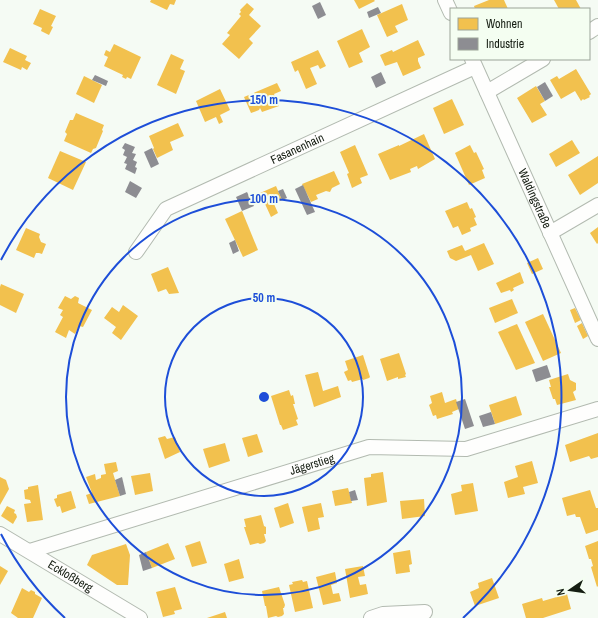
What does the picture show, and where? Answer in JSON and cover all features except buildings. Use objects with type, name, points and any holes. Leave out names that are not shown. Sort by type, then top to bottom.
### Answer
[{"type":"street","points":[[445,0],[450,10]]},
{"type":"street","points":[[487,92],[541,60]]},
{"type":"street","name":"Waldingstraße","points":[[474,63],[598,339]]},
{"type":"street","name":"Fasanenhain","points":[[136,252],[166,209],[474,63]]},
{"type":"street","points":[[550,233],[598,205]]},
{"type":"street","name":"Jägerstieg","points":[[30,551],[369,447],[466,449],[598,409]]},
{"type":"street","name":"Eckloßberg","points":[[0,534],[140,618]]},
{"type":"street","points":[[371,618],[383,614],[425,612]]}]
